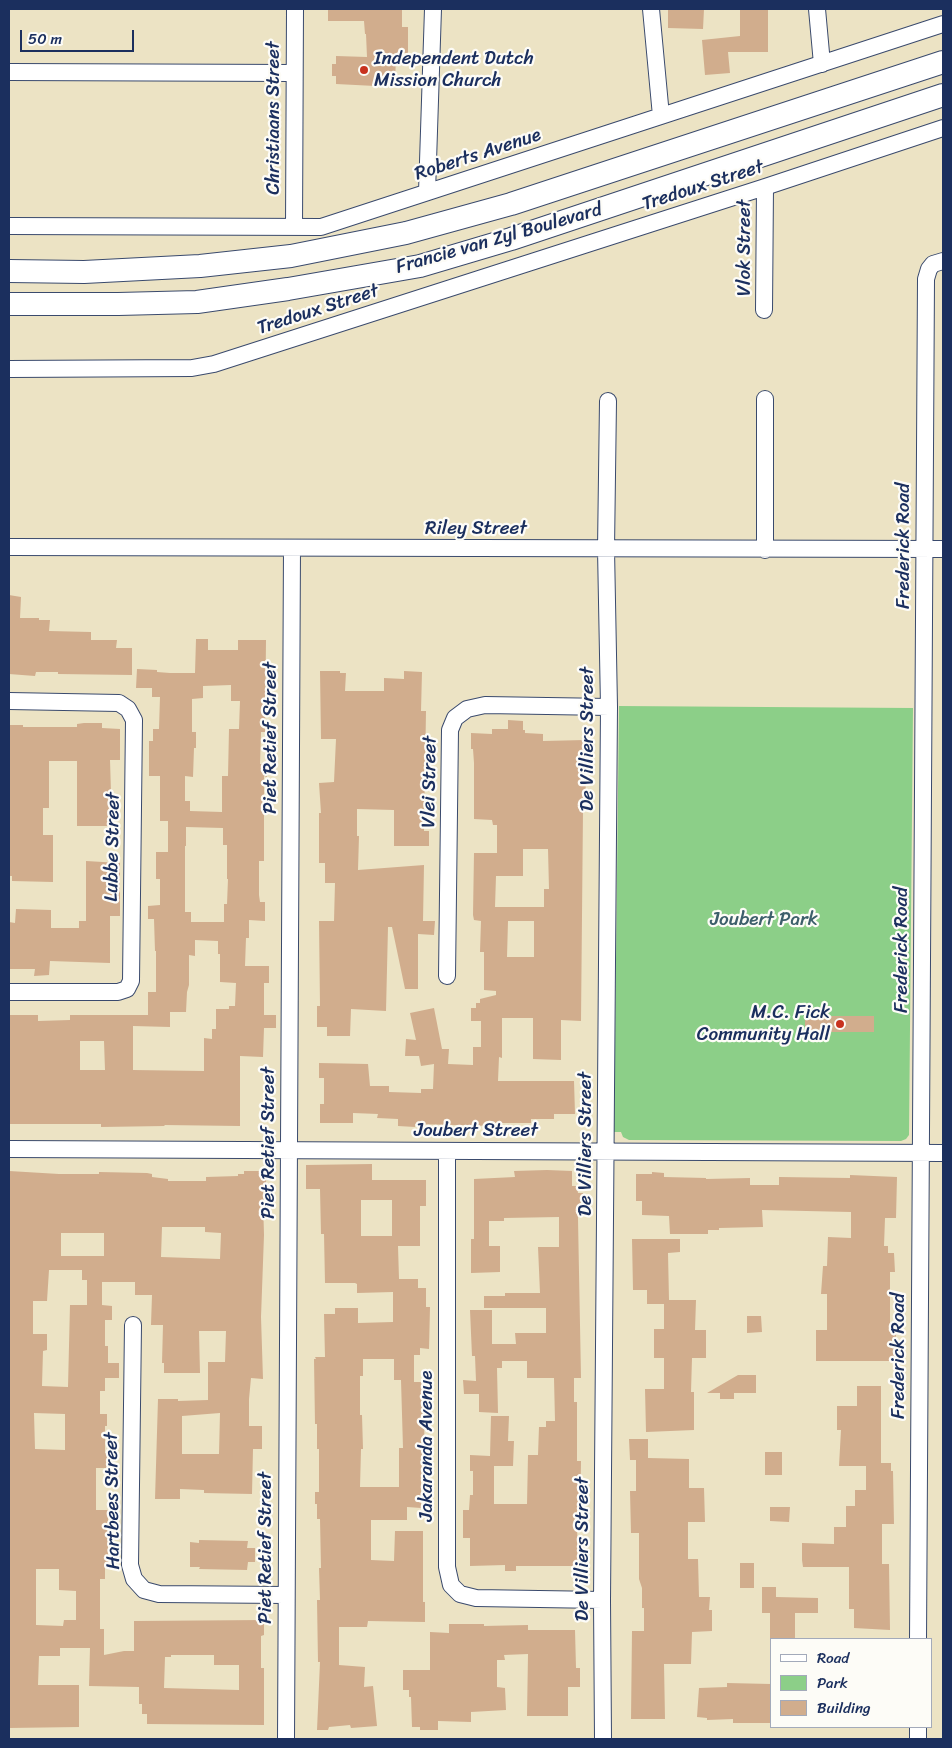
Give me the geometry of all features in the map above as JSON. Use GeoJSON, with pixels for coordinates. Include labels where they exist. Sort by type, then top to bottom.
{"type":"FeatureCollection","features":[{"type":"Feature","properties":{"kind":"main road","name":"Francie van Zyl Boulevard"},"geometry":{"type":"LineString","coordinates":[[9,271],[84,272],[200,266],[291,256],[406,233],[511,204],[943,62]]}},
{"type":"Feature","properties":{"kind":"main road","name":"Francie van Zyl Boulevard"},"geometry":{"type":"LineString","coordinates":[[9,304],[197,302],[288,290],[420,266],[511,239],[943,95]]}},
{"type":"Feature","properties":{"kind":"street","name":"Christiaans Street"},"geometry":{"type":"LineString","coordinates":[[294,227],[295,9]]}},
{"type":"Feature","properties":{"kind":"street"},"geometry":{"type":"LineString","coordinates":[[427,192],[433,9]]}},
{"type":"Feature","properties":{"kind":"street"},"geometry":{"type":"LineString","coordinates":[[652,9],[661,116]]}},
{"type":"Feature","properties":{"kind":"street"},"geometry":{"type":"LineString","coordinates":[[817,9],[822,64]]}},
{"type":"Feature","properties":{"kind":"street","name":"Roberts Avenue"},"geometry":{"type":"LineString","coordinates":[[9,226],[321,227],[943,24]]}},
{"type":"Feature","properties":{"kind":"street"},"geometry":{"type":"LineString","coordinates":[[9,72],[294,74]]}},
{"type":"Feature","properties":{"kind":"street","name":"Tredoux Street"},"geometry":{"type":"LineString","coordinates":[[9,369],[192,368],[214,364],[943,128]]}},
{"type":"Feature","properties":{"kind":"street","name":"Vlok Street"},"geometry":{"type":"LineString","coordinates":[[764,310],[765,187]]}},
{"type":"Feature","properties":{"kind":"street","name":"Frederick Road"},"geometry":{"type":"LineString","coordinates":[[918,1638],[926,279],[929,269],[938,263]]}},
{"type":"Feature","properties":{"kind":"street"},"geometry":{"type":"LineString","coordinates":[[765,399],[765,550]]}},
{"type":"Feature","properties":{"kind":"street","name":"De Villiers Street"},"geometry":{"type":"LineString","coordinates":[[603,1739],[602,1600],[609,707],[606,549],[608,401]]}},
{"type":"Feature","properties":{"kind":"street","name":"Riley Street"},"geometry":{"type":"LineString","coordinates":[[9,547],[943,549]]}},
{"type":"Feature","properties":{"kind":"street","name":"Piet Retief Street"},"geometry":{"type":"LineString","coordinates":[[286,1739],[292,548]]}},
{"type":"Feature","properties":{"kind":"street","name":"Lubbe Street"},"geometry":{"type":"LineString","coordinates":[[9,701],[119,703],[128,709],[134,720],[131,981],[127,989],[118,992],[9,992]]}},
{"type":"Feature","properties":{"kind":"street","name":"Vlei Street"},"geometry":{"type":"LineString","coordinates":[[447,976],[450,730],[455,718],[467,709],[485,705],[609,707]]}},
{"type":"Feature","properties":{"kind":"street","name":"Joubert Street"},"geometry":{"type":"LineString","coordinates":[[9,1150],[943,1153]]}},
{"type":"Feature","properties":{"kind":"street","name":"Jakaranda Avenue"},"geometry":{"type":"LineString","coordinates":[[447,1152],[447,1567],[451,1585],[460,1594],[476,1598],[602,1600]]}},
{"type":"Feature","properties":{"kind":"street","name":"Hartbees Street"},"geometry":{"type":"LineString","coordinates":[[132,1325],[130,1565],[134,1579],[144,1590],[159,1594],[286,1596]]}},
{"type":"Feature","properties":{"kind":"green space","name":"Joubert Park"},"geometry":{"type":"Polygon","coordinates":[[[619,706],[913,708],[909,1135],[906,1139],[901,1141],[629,1140],[623,1137],[621,1132],[614,1132],[619,706]]]}},
{"type":"Feature","properties":{"kind":"building"},"geometry":{"type":"Polygon","coordinates":[[[328,9],[402,9],[402,27],[408,27],[408,53],[396,53],[395,87],[336,84],[336,76],[332,76],[332,64],[336,64],[336,56],[367,57],[366,34],[364,21],[328,21],[328,9]]]}},
{"type":"Feature","properties":{"kind":"building"},"geometry":{"type":"Polygon","coordinates":[[[668,9],[704,9],[703,29],[668,28],[668,9]]]}},
{"type":"Feature","properties":{"kind":"building"},"geometry":{"type":"Polygon","coordinates":[[[740,9],[768,9],[768,52],[728,52],[730,73],[705,75],[702,40],[740,36],[740,9]]]}},
{"type":"Feature","properties":{"kind":"building"},"geometry":{"type":"Polygon","coordinates":[[[9,595],[21,597],[20,618],[50,620],[49,631],[91,632],[91,640],[117,640],[116,648],[132,648],[132,675],[58,674],[58,672],[36,672],[35,676],[9,674],[9,595]]]}},
{"type":"Feature","properties":{"kind":"building"},"geometry":{"type":"Polygon","coordinates":[[[196,639],[208,639],[208,650],[238,650],[238,640],[266,640],[265,732],[261,732],[260,764],[267,764],[267,777],[264,776],[264,861],[259,861],[259,895],[260,902],[265,902],[265,921],[249,920],[249,938],[246,938],[245,966],[269,966],[269,983],[264,983],[264,1015],[276,1015],[276,1028],[264,1028],[263,1057],[240,1056],[240,1126],[164,1125],[101,1127],[101,1124],[9,1124],[9,1015],[38,1015],[38,1021],[70,1020],[70,1015],[148,1015],[148,992],[156,992],[156,951],[154,919],[148,919],[148,906],[160,905],[160,879],[156,879],[156,852],[168,852],[168,821],[160,821],[160,776],[149,776],[149,741],[153,741],[153,729],[159,729],[160,697],[152,697],[152,688],[136,688],[137,669],[170,673],[195,673],[196,639]],[[231,685],[203,686],[203,698],[192,699],[192,732],[196,732],[196,748],[194,748],[193,777],[185,776],[185,801],[190,801],[190,811],[222,812],[222,776],[228,776],[229,729],[239,729],[240,701],[231,701],[231,685]],[[186,827],[185,912],[191,912],[191,922],[224,922],[224,904],[227,904],[228,879],[227,845],[223,845],[223,828],[186,827]],[[195,940],[195,956],[189,955],[189,985],[186,1012],[170,1012],[170,1027],[133,1026],[133,1070],[204,1071],[204,1038],[212,1039],[212,1029],[216,1029],[216,1009],[229,1009],[229,1006],[235,1006],[236,983],[220,982],[218,941],[195,940]],[[80,1041],[80,1070],[105,1070],[104,1041],[80,1041]]]}},
{"type":"Feature","properties":{"kind":"building"},"geometry":{"type":"Polygon","coordinates":[[[320,671],[340,671],[340,673],[346,673],[345,691],[384,691],[384,678],[404,679],[404,671],[422,672],[421,711],[426,711],[424,831],[429,831],[429,846],[394,846],[394,810],[357,809],[357,836],[359,836],[358,870],[424,865],[423,921],[435,921],[434,935],[418,934],[418,989],[405,989],[392,927],[388,927],[386,1011],[351,1009],[350,1036],[327,1036],[327,1027],[317,1027],[317,1006],[320,1006],[319,921],[334,921],[335,883],[325,883],[325,863],[319,863],[319,813],[321,813],[319,783],[334,782],[336,739],[321,739],[320,671]]]}},
{"type":"Feature","properties":{"kind":"building"},"geometry":{"type":"Polygon","coordinates":[[[508,720],[523,721],[525,733],[543,734],[543,741],[585,740],[586,810],[583,810],[581,1021],[561,1020],[561,1060],[533,1059],[533,1018],[502,1018],[502,1058],[499,1057],[498,1081],[574,1081],[575,1114],[554,1114],[554,1119],[531,1119],[531,1123],[495,1123],[495,1126],[415,1124],[415,1127],[398,1126],[398,1119],[377,1118],[378,1114],[353,1113],[353,1123],[320,1123],[320,1104],[324,1104],[324,1078],[319,1078],[319,1063],[368,1064],[370,1086],[389,1086],[389,1092],[421,1093],[421,1089],[433,1089],[434,1064],[421,1066],[419,1056],[405,1056],[406,1039],[416,1040],[410,1013],[434,1008],[442,1049],[449,1049],[448,1064],[473,1065],[473,1047],[481,1047],[481,1021],[471,1021],[471,1008],[476,1008],[476,1003],[480,1003],[480,999],[496,995],[496,991],[484,990],[484,952],[480,952],[481,921],[474,920],[473,915],[474,853],[497,853],[497,825],[493,825],[492,820],[474,819],[474,763],[473,749],[471,749],[471,733],[492,734],[492,729],[508,729],[508,720]],[[523,849],[523,876],[496,876],[495,907],[544,907],[544,889],[549,889],[548,849],[523,849]],[[508,921],[507,957],[534,957],[534,921],[508,921]]]}},
{"type":"Feature","properties":{"kind":"building"},"geometry":{"type":"Polygon","coordinates":[[[102,723],[102,728],[120,729],[120,760],[110,760],[112,826],[77,826],[77,761],[49,761],[49,808],[43,808],[43,835],[53,835],[53,882],[12,881],[9,858],[9,725],[23,725],[23,727],[77,727],[77,724],[102,723]]]}},
{"type":"Feature","properties":{"kind":"building"},"geometry":{"type":"Polygon","coordinates":[[[86,861],[120,863],[120,916],[110,916],[110,963],[50,961],[49,975],[34,976],[35,969],[9,969],[9,922],[15,923],[16,909],[51,910],[51,928],[79,928],[79,921],[86,921],[86,861]]]}},
{"type":"Feature","properties":{"kind":"building","name":"M.C. Fick Community Hall"},"geometry":{"type":"Polygon","coordinates":[[[805,1016],[874,1016],[874,1032],[805,1032],[805,1016]]]}},
{"type":"Feature","properties":{"kind":"building"},"geometry":{"type":"Polygon","coordinates":[[[372,1164],[372,1180],[426,1180],[426,1206],[420,1206],[420,1246],[398,1246],[399,1279],[418,1279],[418,1288],[426,1288],[426,1307],[430,1307],[429,1349],[420,1348],[420,1355],[414,1355],[414,1382],[423,1382],[425,1459],[424,1478],[421,1478],[421,1508],[407,1507],[407,1520],[371,1520],[371,1560],[394,1561],[395,1531],[423,1531],[423,1602],[425,1602],[425,1622],[368,1621],[367,1627],[339,1627],[339,1665],[365,1667],[364,1687],[373,1686],[377,1726],[351,1728],[350,1725],[329,1727],[328,1730],[317,1730],[320,1662],[318,1662],[317,1600],[320,1600],[319,1568],[321,1568],[320,1519],[317,1519],[317,1504],[315,1504],[315,1492],[319,1492],[319,1449],[317,1449],[317,1424],[315,1424],[314,1359],[316,1359],[315,1357],[325,1357],[324,1314],[335,1314],[335,1308],[358,1308],[358,1323],[393,1322],[393,1292],[357,1293],[357,1284],[355,1283],[325,1283],[324,1234],[321,1234],[320,1189],[306,1189],[306,1165],[372,1164]],[[361,1200],[361,1236],[392,1236],[392,1200],[361,1200]],[[363,1359],[363,1376],[360,1376],[360,1415],[362,1415],[363,1449],[361,1449],[360,1487],[399,1487],[399,1448],[403,1448],[401,1380],[394,1380],[394,1359],[363,1359]]]}},
{"type":"Feature","properties":{"kind":"building"},"geometry":{"type":"Polygon","coordinates":[[[9,1171],[59,1174],[99,1174],[99,1172],[147,1173],[152,1174],[152,1177],[168,1179],[168,1181],[206,1181],[206,1177],[238,1176],[238,1174],[244,1174],[244,1171],[265,1171],[268,1200],[263,1200],[264,1235],[261,1317],[263,1379],[251,1378],[249,1399],[249,1426],[262,1426],[262,1449],[253,1449],[252,1494],[204,1493],[204,1490],[180,1489],[180,1499],[155,1499],[158,1399],[178,1399],[178,1401],[208,1400],[208,1362],[225,1362],[226,1331],[199,1331],[200,1373],[164,1373],[164,1363],[162,1363],[163,1325],[151,1325],[152,1295],[135,1295],[135,1282],[102,1282],[102,1305],[112,1306],[112,1320],[105,1320],[105,1346],[108,1346],[108,1363],[119,1363],[119,1378],[105,1378],[105,1391],[100,1391],[100,1414],[107,1414],[105,1453],[107,1453],[107,1468],[96,1468],[96,1510],[108,1510],[108,1567],[105,1567],[105,1579],[100,1579],[100,1629],[104,1629],[104,1655],[134,1651],[134,1621],[264,1620],[264,1635],[261,1636],[261,1668],[264,1668],[264,1725],[147,1724],[147,1714],[142,1714],[142,1704],[139,1704],[139,1687],[89,1686],[90,1648],[60,1648],[60,1656],[39,1656],[38,1685],[79,1685],[79,1727],[9,1728],[9,1171]],[[162,1227],[161,1257],[220,1259],[221,1233],[205,1232],[205,1227],[162,1227]],[[61,1233],[61,1256],[104,1256],[104,1233],[61,1233]],[[49,1270],[47,1301],[33,1301],[33,1334],[47,1334],[47,1350],[43,1351],[42,1386],[68,1387],[70,1305],[87,1305],[87,1280],[82,1280],[82,1270],[49,1270]],[[34,1413],[35,1449],[65,1450],[65,1414],[34,1413]],[[220,1413],[182,1416],[182,1454],[219,1454],[220,1413]],[[36,1569],[36,1625],[63,1626],[64,1620],[76,1620],[76,1591],[59,1590],[59,1569],[36,1569]],[[171,1655],[171,1657],[165,1657],[164,1688],[239,1690],[239,1665],[214,1665],[214,1655],[171,1655]]]}},
{"type":"Feature","properties":{"kind":"building"},"geometry":{"type":"Polygon","coordinates":[[[514,1171],[572,1171],[572,1186],[577,1186],[578,1193],[583,1193],[583,1213],[578,1213],[581,1378],[574,1378],[574,1402],[577,1402],[577,1461],[581,1461],[580,1524],[577,1524],[578,1566],[516,1566],[516,1571],[505,1571],[505,1565],[470,1566],[470,1538],[463,1538],[463,1510],[469,1510],[470,1495],[473,1495],[473,1471],[470,1471],[470,1455],[490,1456],[491,1416],[509,1416],[508,1441],[514,1441],[513,1466],[494,1466],[494,1504],[527,1504],[528,1455],[538,1455],[539,1427],[546,1427],[546,1421],[555,1421],[554,1378],[527,1378],[527,1361],[502,1361],[502,1368],[497,1368],[498,1413],[479,1412],[479,1394],[464,1394],[463,1380],[476,1381],[475,1356],[472,1356],[470,1310],[492,1310],[492,1344],[516,1344],[515,1333],[546,1333],[546,1308],[484,1308],[484,1296],[505,1296],[505,1293],[540,1293],[538,1247],[559,1247],[559,1217],[504,1218],[504,1221],[489,1221],[489,1246],[500,1246],[500,1272],[471,1273],[471,1239],[474,1239],[474,1179],[515,1177],[514,1171]]]}},
{"type":"Feature","properties":{"kind":"building"},"geometry":{"type":"Polygon","coordinates":[[[652,1172],[664,1173],[664,1177],[706,1179],[750,1178],[750,1185],[779,1185],[779,1177],[850,1178],[850,1175],[897,1177],[896,1218],[885,1218],[884,1246],[888,1246],[888,1253],[894,1253],[895,1272],[890,1272],[890,1330],[896,1330],[896,1361],[816,1361],[816,1330],[827,1330],[827,1294],[821,1294],[823,1266],[827,1266],[828,1237],[851,1238],[851,1212],[762,1210],[763,1227],[719,1228],[719,1230],[708,1230],[708,1234],[670,1234],[669,1216],[642,1215],[642,1201],[636,1201],[636,1174],[652,1174],[652,1172]]]}},
{"type":"Feature","properties":{"kind":"building"},"geometry":{"type":"Polygon","coordinates":[[[632,1239],[680,1239],[680,1252],[668,1253],[669,1300],[696,1300],[695,1330],[706,1330],[706,1358],[692,1358],[691,1392],[694,1392],[694,1430],[646,1432],[645,1389],[664,1389],[664,1358],[654,1358],[654,1329],[664,1329],[664,1304],[647,1304],[647,1290],[633,1290],[632,1239]]]}},
{"type":"Feature","properties":{"kind":"building"},"geometry":{"type":"Polygon","coordinates":[[[747,1316],[761,1316],[762,1332],[747,1333],[747,1316]]]}},
{"type":"Feature","properties":{"kind":"building"},"geometry":{"type":"Polygon","coordinates":[[[738,1375],[756,1375],[756,1393],[734,1393],[734,1399],[720,1399],[720,1393],[707,1393],[738,1375]]]}},
{"type":"Feature","properties":{"kind":"building"},"geometry":{"type":"Polygon","coordinates":[[[857,1386],[881,1386],[881,1463],[891,1463],[891,1471],[893,1471],[894,1524],[882,1524],[882,1564],[889,1564],[890,1630],[854,1628],[854,1609],[849,1609],[849,1567],[803,1567],[802,1560],[802,1543],[834,1544],[834,1527],[846,1527],[846,1506],[855,1506],[855,1490],[866,1490],[866,1466],[839,1466],[841,1430],[837,1430],[837,1406],[857,1406],[857,1386]]]}},
{"type":"Feature","properties":{"kind":"building"},"geometry":{"type":"Polygon","coordinates":[[[629,1439],[648,1439],[648,1458],[689,1459],[689,1488],[704,1488],[705,1522],[688,1522],[688,1559],[698,1559],[699,1597],[710,1597],[709,1610],[712,1610],[712,1631],[692,1632],[691,1664],[664,1664],[665,1719],[631,1719],[632,1631],[644,1631],[644,1608],[642,1608],[642,1588],[639,1579],[639,1533],[631,1533],[630,1491],[636,1491],[636,1460],[630,1460],[629,1439]]]}},
{"type":"Feature","properties":{"kind":"building"},"geometry":{"type":"Polygon","coordinates":[[[765,1452],[782,1452],[782,1475],[765,1475],[765,1452]]]}},
{"type":"Feature","properties":{"kind":"building"},"geometry":{"type":"Polygon","coordinates":[[[770,1507],[790,1507],[789,1522],[770,1521],[770,1507]]]}},
{"type":"Feature","properties":{"kind":"building"},"geometry":{"type":"Polygon","coordinates":[[[199,1540],[248,1541],[247,1548],[255,1548],[255,1562],[248,1562],[247,1570],[199,1569],[200,1567],[190,1567],[190,1542],[199,1543],[199,1540]]]}},
{"type":"Feature","properties":{"kind":"building"},"geometry":{"type":"Polygon","coordinates":[[[740,1563],[754,1563],[754,1588],[740,1588],[740,1563]]]}},
{"type":"Feature","properties":{"kind":"building"},"geometry":{"type":"Polygon","coordinates":[[[762,1587],[776,1587],[776,1597],[818,1598],[818,1613],[795,1613],[795,1638],[770,1638],[770,1613],[762,1613],[762,1587]]]}},
{"type":"Feature","properties":{"kind":"building"},"geometry":{"type":"Polygon","coordinates":[[[449,1624],[484,1624],[484,1626],[528,1625],[528,1630],[575,1630],[576,1668],[580,1668],[580,1687],[568,1687],[568,1716],[527,1716],[528,1654],[504,1655],[505,1660],[497,1660],[497,1687],[505,1688],[506,1710],[471,1712],[471,1722],[438,1721],[438,1730],[420,1730],[420,1727],[412,1727],[411,1697],[409,1697],[409,1690],[403,1690],[403,1670],[430,1670],[430,1632],[449,1633],[449,1624]]]}},
{"type":"Feature","properties":{"kind":"building"},"geometry":{"type":"Polygon","coordinates":[[[727,1683],[770,1684],[770,1723],[733,1723],[733,1719],[707,1720],[707,1718],[697,1717],[699,1688],[727,1687],[727,1683]]]}},
{"type":"Feature","properties":{"kind":"place","name":"Independent Dutch Mission Church"},"geometry":{"type":"Point","coordinates":[364,70]}},
{"type":"Feature","properties":{"kind":"place","name":"M.C. Fick Community Hall"},"geometry":{"type":"Point","coordinates":[840,1024]}}]}
